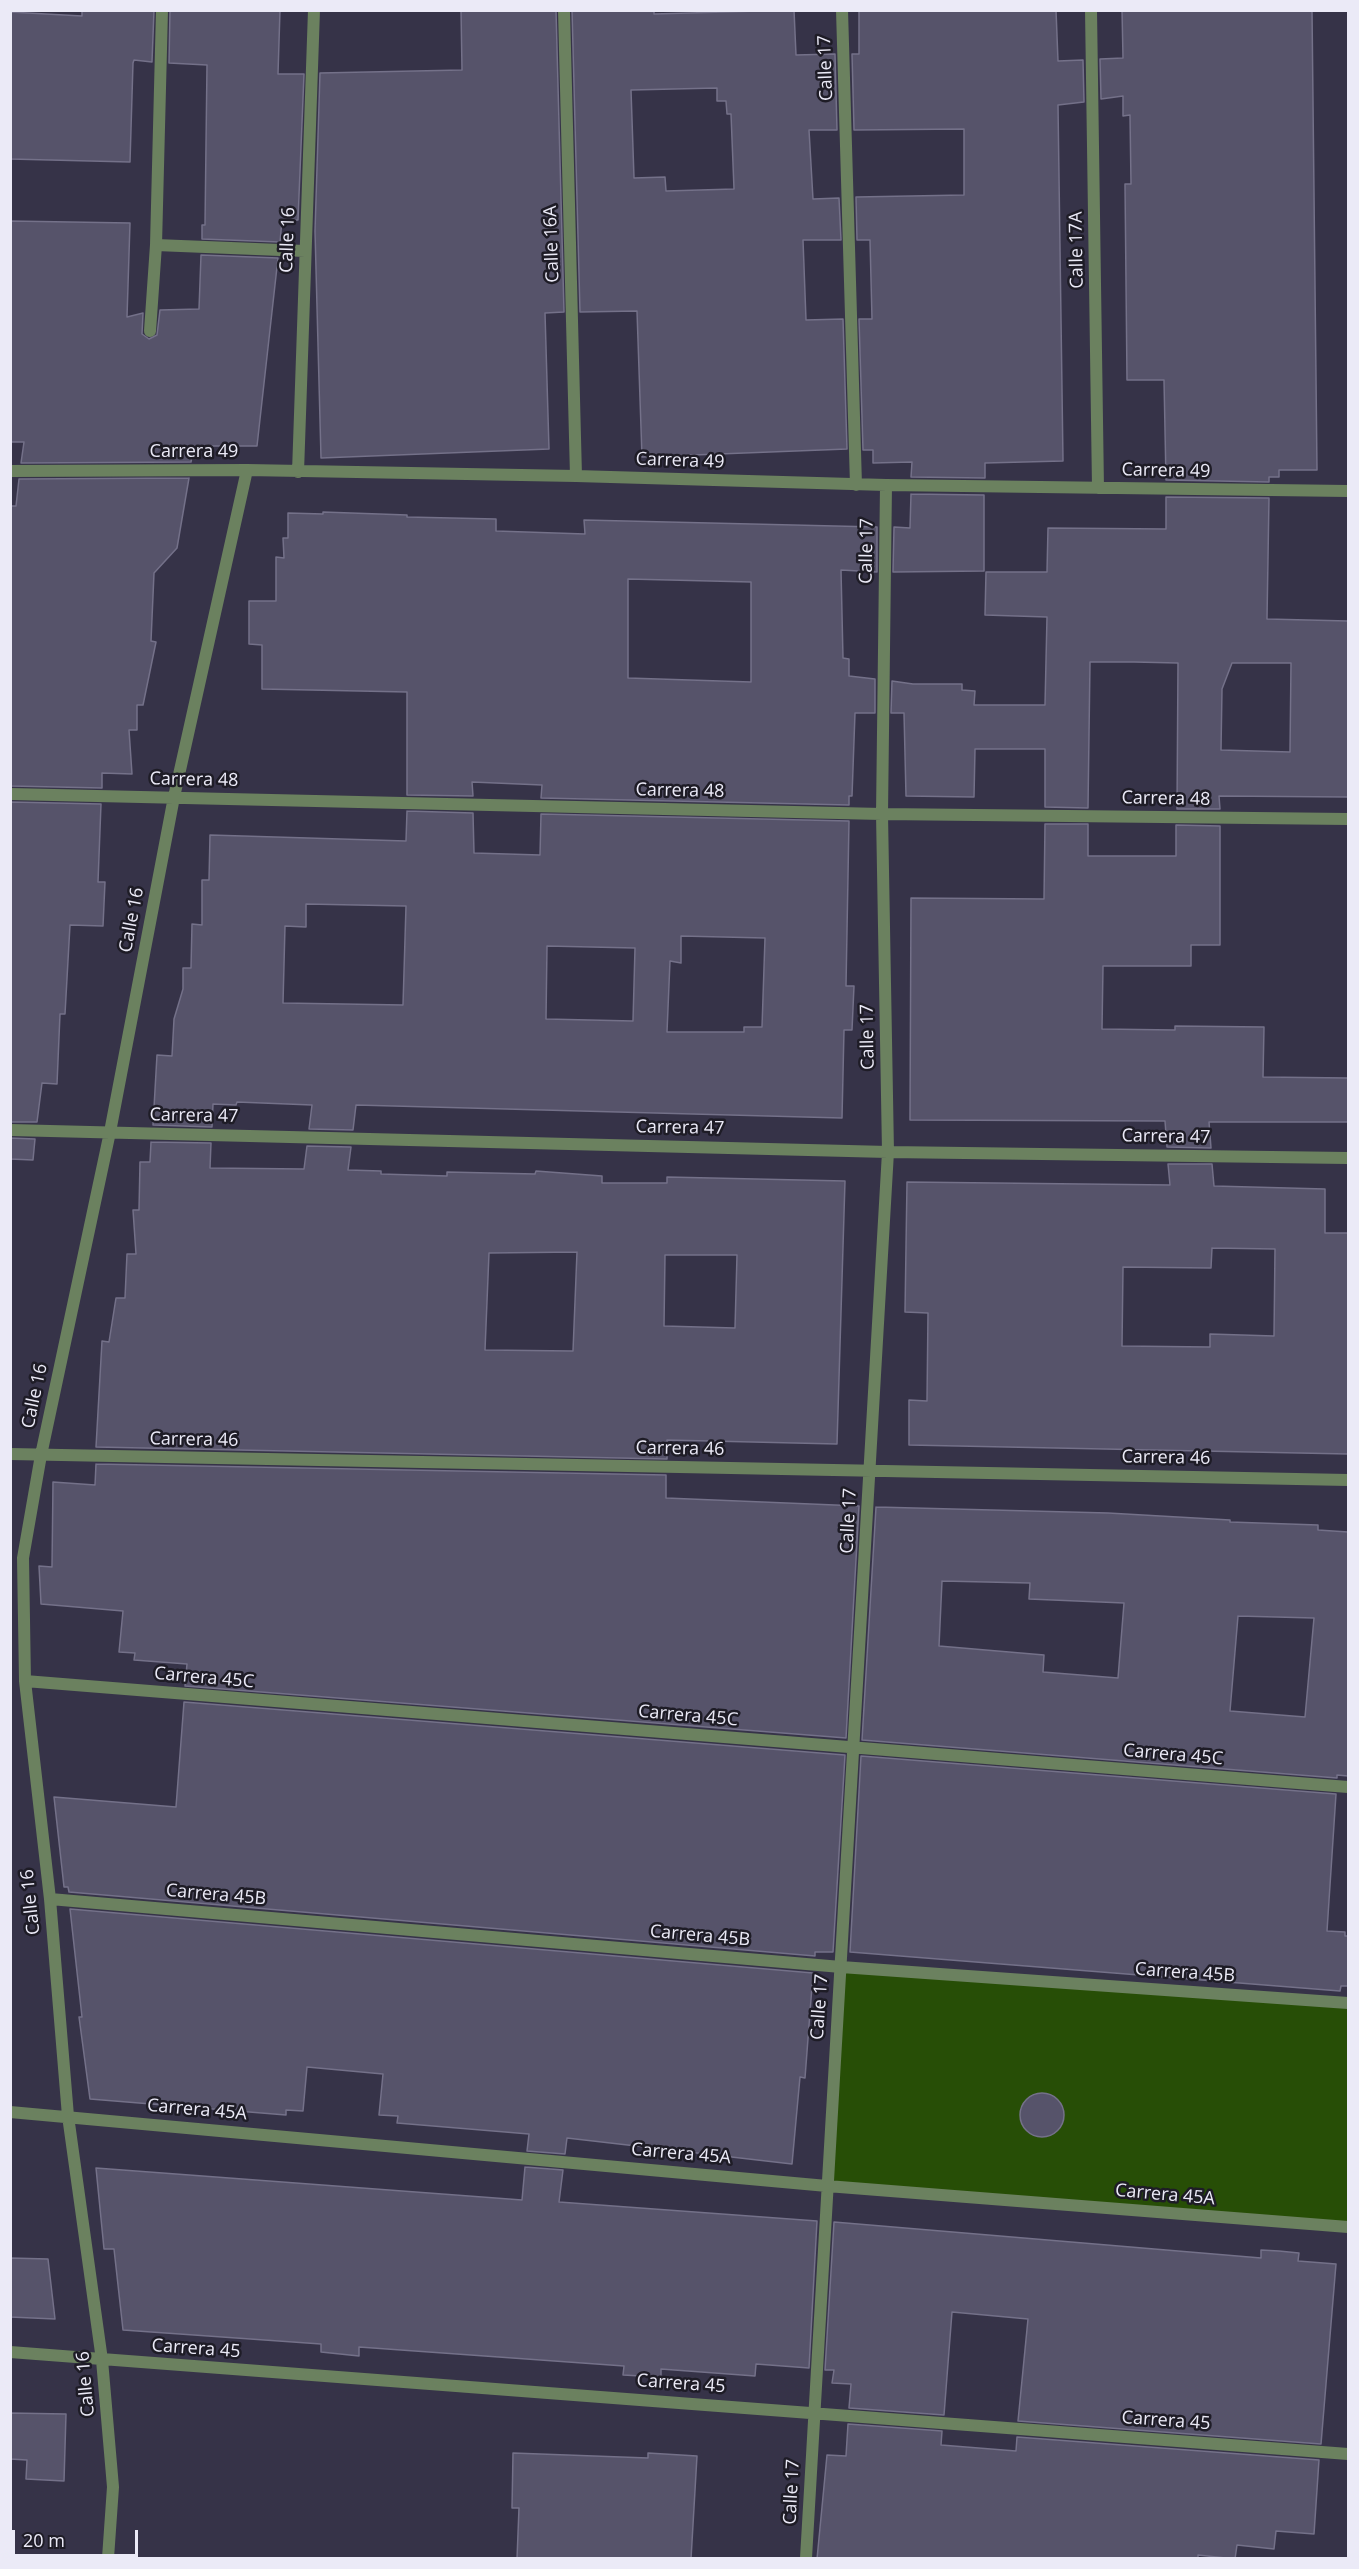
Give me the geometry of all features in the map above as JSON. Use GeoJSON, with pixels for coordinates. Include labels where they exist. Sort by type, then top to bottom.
{"type":"FeatureCollection","features":[{"type":"Feature","properties":{"kind":"street"},"geometry":{"type":"LineString","coordinates":[[150,331],[156,245],[162,10]]}},
{"type":"Feature","properties":{"kind":"street","name":"Calle 16"},"geometry":{"type":"LineString","coordinates":[[298,472],[314,10]]}},
{"type":"Feature","properties":{"kind":"street","name":"Calle 16A"},"geometry":{"type":"LineString","coordinates":[[564,10],[576,476]]}},
{"type":"Feature","properties":{"kind":"street","name":"Calle 17"},"geometry":{"type":"LineString","coordinates":[[842,10],[856,485]]}},
{"type":"Feature","properties":{"kind":"street","name":"Calle 17A"},"geometry":{"type":"LineString","coordinates":[[1091,10],[1098,488]]}},
{"type":"Feature","properties":{"kind":"street"},"geometry":{"type":"LineString","coordinates":[[156,245],[306,251]]}},
{"type":"Feature","properties":{"kind":"street","name":"Calle 16"},"geometry":{"type":"LineString","coordinates":[[108,2559],[112,2487],[102,2360],[68,2116],[50,1899],[25,1681],[23,1558],[41,1455],[110,1132],[174,797],[247,470]]}},
{"type":"Feature","properties":{"kind":"street","name":"Carrera 49"},"geometry":{"type":"LineString","coordinates":[[10,471],[247,470],[576,476],[856,485],[1348,491]]}},
{"type":"Feature","properties":{"kind":"street","name":"Calle 17"},"geometry":{"type":"LineString","coordinates":[[806,2559],[888,1152],[882,814],[886,485]]}},
{"type":"Feature","properties":{"kind":"street","name":"Carrera 48"},"geometry":{"type":"LineString","coordinates":[[10,794],[882,814],[1348,819]]}},
{"type":"Feature","properties":{"kind":"street","name":"Carrera 47"},"geometry":{"type":"LineString","coordinates":[[10,1130],[888,1152],[1348,1158]]}},
{"type":"Feature","properties":{"kind":"street","name":"Carrera 46"},"geometry":{"type":"LineString","coordinates":[[10,1454],[1348,1480]]}},
{"type":"Feature","properties":{"kind":"street","name":"Carrera 45C"},"geometry":{"type":"LineString","coordinates":[[25,1681],[1348,1787]]}},
{"type":"Feature","properties":{"kind":"street","name":"Carrera 45B"},"geometry":{"type":"LineString","coordinates":[[50,1899],[841,1966],[1348,2003]]}},
{"type":"Feature","properties":{"kind":"street","name":"Carrera 45A"},"geometry":{"type":"LineString","coordinates":[[10,2112],[827,2186],[1348,2228]]}},
{"type":"Feature","properties":{"kind":"street","name":"Carrera 45"},"geometry":{"type":"LineString","coordinates":[[10,2352],[1348,2454]]}},
{"type":"Feature","properties":{"kind":"green space"},"geometry":{"type":"Polygon","coordinates":[[[841,1967],[1348,2003],[1348,2227],[827,2186],[841,1967]]]}},
{"type":"Feature","properties":{"kind":"building"},"geometry":{"type":"Polygon","coordinates":[[[82,10],[154,10],[152,62],[134,60],[133,63],[130,162],[10,159],[10,12],[82,16],[82,10]]]}},
{"type":"Feature","properties":{"kind":"building"},"geometry":{"type":"Polygon","coordinates":[[[170,10],[280,10],[278,74],[304,74],[298,220],[282,220],[280,242],[202,239],[202,225],[205,225],[207,65],[169,63],[170,10]]]}},
{"type":"Feature","properties":{"kind":"building"},"geometry":{"type":"Polygon","coordinates":[[[461,10],[556,10],[564,312],[545,313],[549,449],[321,458],[315,231],[320,73],[462,70],[461,10]]]}},
{"type":"Feature","properties":{"kind":"building"},"geometry":{"type":"Polygon","coordinates":[[[572,10],[654,10],[654,14],[794,10],[796,55],[835,54],[837,130],[809,130],[813,199],[839,198],[841,240],[803,240],[806,320],[843,319],[847,449],[642,457],[637,311],[580,312],[572,10]],[[717,88],[631,90],[634,178],[665,177],[666,191],[734,189],[731,114],[727,114],[726,101],[717,101],[717,88]]]}},
{"type":"Feature","properties":{"kind":"building"},"geometry":{"type":"Polygon","coordinates":[[[859,10],[1056,10],[1058,61],[1083,60],[1084,102],[1058,105],[1063,461],[985,463],[985,478],[911,477],[912,462],[873,463],[873,450],[863,450],[859,319],[872,319],[870,240],[857,240],[856,197],[964,195],[964,129],[854,130],[852,54],[859,54],[859,10]]]}},
{"type":"Feature","properties":{"kind":"building"},"geometry":{"type":"Polygon","coordinates":[[[1122,10],[1312,10],[1317,470],[1279,470],[1279,477],[1269,477],[1269,482],[1166,480],[1164,380],[1127,380],[1125,184],[1131,184],[1130,115],[1123,116],[1123,96],[1101,99],[1100,59],[1123,58],[1122,10]]]}},
{"type":"Feature","properties":{"kind":"building"},"geometry":{"type":"Polygon","coordinates":[[[10,221],[130,223],[127,317],[143,313],[142,334],[149,339],[157,335],[160,310],[199,309],[201,255],[278,258],[257,446],[194,446],[191,462],[21,463],[24,442],[10,442],[10,221]]]}},
{"type":"Feature","properties":{"kind":"building"},"geometry":{"type":"Polygon","coordinates":[[[189,478],[177,548],[154,573],[151,641],[156,642],[143,705],[137,705],[137,730],[129,730],[132,774],[102,773],[102,788],[11,786],[10,506],[16,506],[19,479],[189,478]]]}},
{"type":"Feature","properties":{"kind":"building"},"geometry":{"type":"Polygon","coordinates":[[[911,494],[984,495],[984,571],[893,572],[894,527],[910,528],[911,494]]]}},
{"type":"Feature","properties":{"kind":"building"},"geometry":{"type":"Polygon","coordinates":[[[1166,497],[1269,498],[1267,619],[1348,621],[1348,797],[1219,796],[1220,809],[1177,809],[1178,663],[1134,662],[1090,662],[1088,808],[1045,807],[1045,749],[975,749],[974,797],[906,796],[904,713],[891,713],[892,681],[913,684],[962,684],[962,690],[975,691],[974,705],[1045,705],[1047,617],[985,615],[986,572],[1047,572],[1048,528],[1166,529],[1166,497]],[[1232,663],[1222,689],[1221,750],[1290,752],[1291,663],[1232,663]]]}},
{"type":"Feature","properties":{"kind":"building"},"geometry":{"type":"Polygon","coordinates":[[[323,512],[496,519],[496,531],[585,534],[584,520],[877,527],[877,572],[841,570],[843,658],[849,659],[849,676],[875,679],[875,713],[855,713],[852,796],[849,796],[849,805],[541,798],[542,785],[472,782],[473,796],[407,795],[407,692],[262,689],[262,645],[249,644],[249,601],[276,601],[276,557],[284,558],[283,538],[288,538],[288,513],[323,514],[323,512]],[[628,579],[628,678],[751,682],[751,582],[628,579]]]}},
{"type":"Feature","properties":{"kind":"building"},"geometry":{"type":"Polygon","coordinates":[[[11,802],[101,804],[98,882],[105,882],[103,926],[70,925],[65,1014],[60,1014],[57,1084],[42,1083],[37,1122],[10,1122],[11,802]]]}},
{"type":"Feature","properties":{"kind":"building"},"geometry":{"type":"Polygon","coordinates":[[[407,811],[473,813],[474,853],[540,855],[541,814],[849,821],[846,986],[854,986],[852,1030],[844,1030],[842,1118],[356,1105],[353,1130],[309,1129],[312,1105],[237,1102],[236,1105],[213,1104],[212,1127],[153,1125],[157,1055],[172,1056],[174,1019],[183,989],[183,968],[191,968],[192,924],[202,925],[202,880],[209,880],[210,835],[406,841],[407,811]],[[306,904],[306,927],[285,926],[283,1003],[403,1005],[406,906],[306,904]],[[681,936],[681,963],[670,961],[667,1032],[744,1032],[744,1027],[762,1027],[765,938],[681,936]],[[547,946],[546,1019],[633,1021],[635,948],[547,946]]]}},
{"type":"Feature","properties":{"kind":"building"},"geometry":{"type":"Polygon","coordinates":[[[1045,824],[1088,824],[1088,856],[1176,856],[1176,825],[1220,826],[1220,945],[1191,945],[1191,966],[1103,966],[1102,1029],[1175,1030],[1175,1026],[1264,1027],[1263,1077],[1348,1078],[1348,1122],[1209,1122],[1211,1148],[1167,1147],[1165,1121],[910,1120],[911,898],[1044,899],[1045,824]]]}},
{"type":"Feature","properties":{"kind":"building"},"geometry":{"type":"Polygon","coordinates":[[[10,1138],[35,1139],[33,1160],[10,1159],[10,1138]]]}},
{"type":"Feature","properties":{"kind":"building"},"geometry":{"type":"Polygon","coordinates":[[[151,1142],[211,1143],[210,1168],[304,1169],[307,1146],[351,1147],[348,1170],[381,1171],[381,1174],[447,1176],[447,1172],[535,1174],[536,1171],[602,1176],[602,1183],[667,1183],[667,1177],[845,1181],[837,1444],[667,1440],[667,1459],[96,1447],[102,1341],[109,1342],[116,1298],[125,1298],[127,1254],[136,1254],[133,1210],[139,1210],[140,1162],[150,1162],[151,1142]],[[577,1252],[489,1253],[485,1350],[573,1351],[577,1252]],[[665,1255],[664,1326],[735,1328],[737,1255],[665,1255]]]}},
{"type":"Feature","properties":{"kind":"building"},"geometry":{"type":"Polygon","coordinates":[[[1168,1164],[1212,1164],[1214,1186],[1325,1189],[1325,1233],[1348,1233],[1348,1454],[909,1445],[909,1400],[927,1401],[928,1313],[905,1312],[907,1182],[1170,1185],[1168,1164]],[[1212,1248],[1211,1268],[1123,1267],[1122,1346],[1210,1347],[1210,1334],[1274,1336],[1275,1249],[1212,1248]]]}},
{"type":"Feature","properties":{"kind":"building"},"geometry":{"type":"Polygon","coordinates":[[[96,1464],[666,1475],[666,1498],[859,1506],[846,1738],[185,1686],[187,1664],[134,1660],[135,1653],[119,1652],[123,1611],[41,1604],[39,1566],[52,1567],[53,1482],[95,1485],[96,1464]]]}},
{"type":"Feature","properties":{"kind":"building"},"geometry":{"type":"Polygon","coordinates":[[[876,1507],[1108,1513],[1230,1520],[1230,1522],[1318,1525],[1318,1530],[1348,1532],[1348,1776],[1337,1775],[1337,1778],[862,1740],[876,1507]],[[942,1581],[939,1646],[1044,1655],[1043,1672],[1118,1678],[1124,1603],[1029,1599],[1030,1583],[942,1581]],[[1238,1616],[1230,1711],[1305,1717],[1314,1618],[1238,1616]]]}},
{"type":"Feature","properties":{"kind":"building"},"geometry":{"type":"Polygon","coordinates":[[[184,1702],[845,1755],[833,1952],[815,1952],[815,1956],[69,1892],[68,1887],[64,1887],[54,1797],[176,1807],[184,1702]]]}},
{"type":"Feature","properties":{"kind":"building"},"geometry":{"type":"Polygon","coordinates":[[[861,1756],[1336,1794],[1327,1931],[1345,1932],[1345,1936],[1348,1936],[1348,1986],[1341,1986],[1340,1991],[850,1952],[861,1756]]]}},
{"type":"Feature","properties":{"kind":"building"},"geometry":{"type":"Polygon","coordinates":[[[70,1909],[813,1973],[805,2078],[800,2077],[792,2164],[567,2138],[565,2154],[527,2151],[529,2134],[397,2123],[398,2116],[379,2115],[383,2074],[307,2067],[303,2111],[286,2110],[286,2115],[90,2099],[79,2017],[82,2017],[70,1909]]]}},
{"type":"Feature","properties":{"kind":"building"},"geometry":{"type":"Polygon","coordinates":[[[1042,2093],[1058,2099],[1064,2115],[1058,2131],[1042,2137],[1026,2131],[1020,2115],[1026,2099],[1042,2093]]]}},
{"type":"Feature","properties":{"kind":"building"},"geometry":{"type":"Polygon","coordinates":[[[525,2167],[563,2170],[559,2202],[817,2221],[809,2368],[756,2364],[755,2376],[661,2369],[661,2377],[641,2376],[623,2375],[624,2366],[359,2347],[359,2356],[321,2352],[321,2344],[123,2330],[114,2249],[104,2249],[96,2168],[522,2200],[525,2167]]]}},
{"type":"Feature","properties":{"kind":"building"},"geometry":{"type":"Polygon","coordinates":[[[834,2222],[1261,2258],[1261,2250],[1279,2251],[1299,2253],[1298,2261],[1336,2264],[1321,2444],[1018,2421],[1028,2319],[952,2312],[944,2415],[849,2408],[851,2384],[832,2383],[834,2370],[825,2370],[834,2222]]]}},
{"type":"Feature","properties":{"kind":"building"},"geometry":{"type":"Polygon","coordinates":[[[10,2258],[48,2259],[55,2319],[10,2317],[10,2258]]]}},
{"type":"Feature","properties":{"kind":"building"},"geometry":{"type":"Polygon","coordinates":[[[10,2413],[66,2414],[64,2481],[26,2479],[27,2460],[10,2459],[10,2413]]]}},
{"type":"Feature","properties":{"kind":"building"},"geometry":{"type":"Polygon","coordinates":[[[848,2424],[942,2431],[941,2445],[1016,2451],[1017,2437],[1319,2460],[1314,2534],[1276,2531],[1274,2549],[1237,2545],[1235,2559],[1198,2555],[1198,2559],[817,2559],[827,2455],[846,2456],[848,2424]]]}},
{"type":"Feature","properties":{"kind":"building"},"geometry":{"type":"Polygon","coordinates":[[[513,2453],[648,2458],[648,2453],[697,2456],[691,2559],[517,2559],[519,2508],[512,2508],[513,2453]]]}}]}
